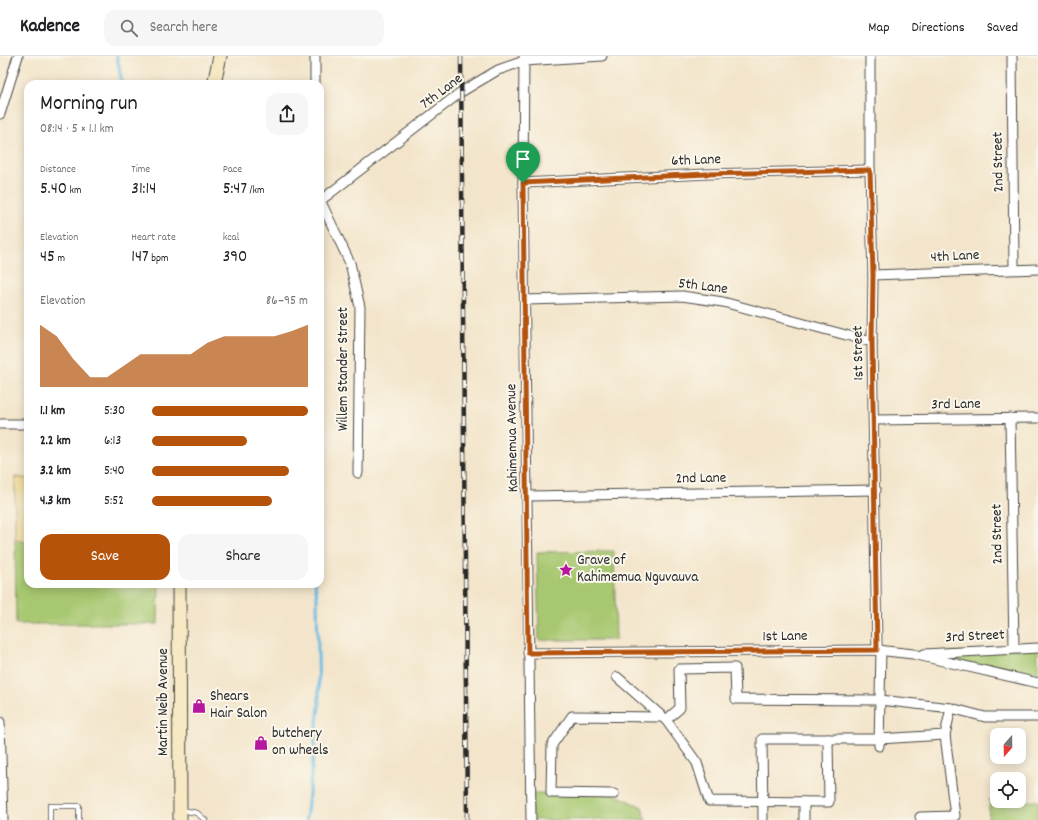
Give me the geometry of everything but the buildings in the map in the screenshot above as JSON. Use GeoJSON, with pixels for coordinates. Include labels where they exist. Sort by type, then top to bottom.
{"type":"FeatureCollection","features":[{"type":"Feature","properties":{"kind":"main road"},"geometry":{"type":"LineString","coordinates":[[215,80],[220,56]]}},
{"type":"Feature","properties":{"kind":"main road","name":"Martin Neib Avenue"},"geometry":{"type":"LineString","coordinates":[[179,588],[180,815]]}},
{"type":"Feature","properties":{"kind":"street"},"geometry":{"type":"LineString","coordinates":[[0,114],[18,56]]}},
{"type":"Feature","properties":{"kind":"street"},"geometry":{"type":"LineString","coordinates":[[315,56],[315,80]]}},
{"type":"Feature","properties":{"kind":"street","name":"7th Lane"},"geometry":{"type":"LineString","coordinates":[[324,198],[462,92],[498,70],[524,59],[602,56]]}},
{"type":"Feature","properties":{"kind":"street","name":"1st Street"},"geometry":{"type":"LineString","coordinates":[[870,56],[870,170],[873,275],[872,342],[875,420],[880,700],[879,743]]}},
{"type":"Feature","properties":{"kind":"street","name":"2nd Street"},"geometry":{"type":"LineString","coordinates":[[1012,56],[1014,268]]}},
{"type":"Feature","properties":{"kind":"street","name":"Kahimemua Avenue"},"geometry":{"type":"LineString","coordinates":[[524,59],[523,183],[531,820]]}},
{"type":"Feature","properties":{"kind":"street","name":"6th Lane"},"geometry":{"type":"LineString","coordinates":[[523,183],[707,174],[870,170]]}},
{"type":"Feature","properties":{"kind":"street","name":"Willem Stander Street"},"geometry":{"type":"LineString","coordinates":[[324,209],[350,263],[360,308],[358,473]]}},
{"type":"Feature","properties":{"kind":"street","name":"4th Lane"},"geometry":{"type":"LineString","coordinates":[[873,275],[1014,268],[1038,269]]}},
{"type":"Feature","properties":{"kind":"street","name":"5th Lane"},"geometry":{"type":"LineString","coordinates":[[525,300],[682,296],[723,302],[872,342]]}},
{"type":"Feature","properties":{"kind":"street","name":"2nd Street"},"geometry":{"type":"LineString","coordinates":[[1010,418],[1014,648]]}},
{"type":"Feature","properties":{"kind":"street","name":"3rd Lane"},"geometry":{"type":"LineString","coordinates":[[875,420],[1038,418]]}},
{"type":"Feature","properties":{"kind":"street"},"geometry":{"type":"LineString","coordinates":[[0,424],[24,424]]}},
{"type":"Feature","properties":{"kind":"street","name":"2nd Lane"},"geometry":{"type":"LineString","coordinates":[[528,496],[876,490]]}},
{"type":"Feature","properties":{"kind":"street","name":"3rd Street"},"geometry":{"type":"LineString","coordinates":[[913,654],[1038,648]]}},
{"type":"Feature","properties":{"kind":"street","name":"1st Lane"},"geometry":{"type":"LineString","coordinates":[[528,653],[879,650],[913,654],[1038,684]]}},
{"type":"Feature","properties":{"kind":"street"},"geometry":{"type":"LineString","coordinates":[[614,794],[551,793],[552,744],[572,716],[664,719],[680,708],[679,669],[735,668],[736,699],[880,700],[951,708],[985,717],[1038,717]]}},
{"type":"Feature","properties":{"kind":"street"},"geometry":{"type":"LineString","coordinates":[[617,677],[664,719],[697,763],[709,801],[763,803],[829,802],[828,739]]}},
{"type":"Feature","properties":{"kind":"street"},"geometry":{"type":"LineString","coordinates":[[920,817],[955,816],[945,735],[951,708]]}},
{"type":"Feature","properties":{"kind":"street"},"geometry":{"type":"LineString","coordinates":[[0,722],[3,820]]}},
{"type":"Feature","properties":{"kind":"street"},"geometry":{"type":"LineString","coordinates":[[763,820],[762,739],[828,739],[879,743],[945,735]]}},
{"type":"Feature","properties":{"kind":"street"},"geometry":{"type":"LineString","coordinates":[[804,802],[804,820]]}},
{"type":"Feature","properties":{"kind":"lane"},"geometry":{"type":"LineString","coordinates":[[50,820],[50,806],[79,806],[79,820]]}},
{"type":"Feature","properties":{"kind":"lane"},"geometry":{"type":"LineString","coordinates":[[180,815],[197,813],[206,820]]}},
{"type":"Feature","properties":{"kind":"green space"},"geometry":{"type":"Polygon","coordinates":[[[15,539],[24,542],[24,588],[159,588],[158,624],[16,624],[15,539]]]}},
{"type":"Feature","properties":{"kind":"green space"},"geometry":{"type":"Polygon","coordinates":[[[614,551],[616,640],[539,640],[537,552],[614,551]]]}},
{"type":"Feature","properties":{"kind":"green space"},"geometry":{"type":"Polygon","coordinates":[[[1038,648],[1038,683],[913,654],[1038,648]]]}},
{"type":"Feature","properties":{"kind":"green space"},"geometry":{"type":"Polygon","coordinates":[[[531,793],[614,794],[642,807],[646,820],[531,820],[531,793]]]}},
{"type":"Feature","properties":{"kind":"green space"},"geometry":{"type":"Polygon","coordinates":[[[990,799],[990,808],[1026,808],[1026,801],[1038,801],[1038,820],[988,820],[990,799]]]}},
{"type":"Feature","properties":{"kind":"sand"},"geometry":{"type":"Polygon","coordinates":[[[15,477],[24,478],[24,542],[15,539],[15,477]]]}},
{"type":"Feature","properties":{"kind":"waterway"},"geometry":{"type":"LineString","coordinates":[[117,56],[121,80]]}},
{"type":"Feature","properties":{"kind":"waterway"},"geometry":{"type":"LineString","coordinates":[[306,820],[319,706],[316,588]]}},
{"type":"Feature","properties":{"kind":"railway"},"geometry":{"type":"LineString","coordinates":[[461,56],[467,820]]}},
{"type":"Feature","properties":{"kind":"place","name":"Grave of Kahimemua Nguvauva"},"geometry":{"type":"Point","coordinates":[566,570]}},
{"type":"Feature","properties":{"kind":"place","name":"Shears Hair Salon"},"geometry":{"type":"Point","coordinates":[199,706]}},
{"type":"Feature","properties":{"kind":"place","name":"butchery on wheels"},"geometry":{"type":"Point","coordinates":[261,743]}},
{"type":"Feature","properties":{"kind":"route"},"geometry":{"type":"LineString","coordinates":[[870,170],[873,275],[872,342],[875,420],[877,650],[528,653],[528,496],[523,183],[707,174],[870,170]]}}]}
